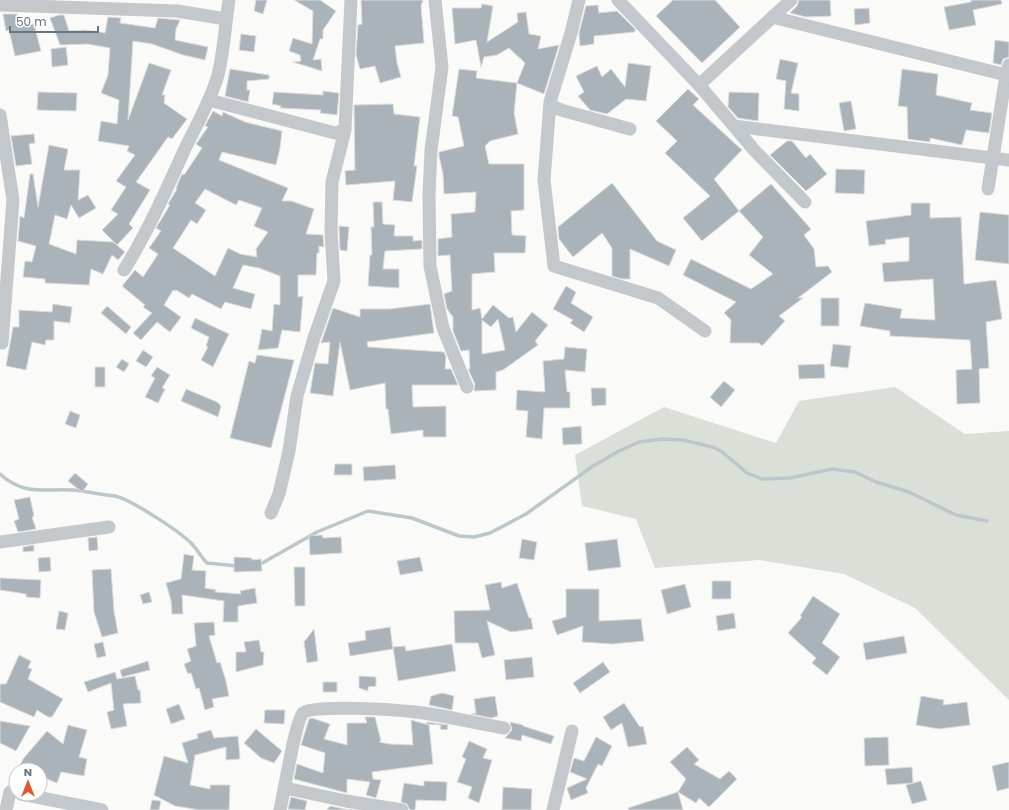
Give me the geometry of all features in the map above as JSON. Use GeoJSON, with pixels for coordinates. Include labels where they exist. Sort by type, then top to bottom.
{"type":"FeatureCollection","features":[{"type":"Feature","properties":{"kind":"street"},"geometry":{"type":"LineString","coordinates":[[124,270],[138,249],[170,185],[209,100],[219,70],[229,0]]}},
{"type":"Feature","properties":{"kind":"street"},"geometry":{"type":"LineString","coordinates":[[271,513],[279,494],[289,451],[297,396],[314,338],[334,281],[331,231],[332,182],[345,130],[351,0]]}},
{"type":"Feature","properties":{"kind":"street"},"geometry":{"type":"LineString","coordinates":[[435,0],[442,67],[431,150],[429,195],[430,266],[443,328],[467,387]]}},
{"type":"Feature","properties":{"kind":"street"},"geometry":{"type":"LineString","coordinates":[[579,0],[571,33],[550,102],[544,180],[554,266],[658,298],[705,331]]}},
{"type":"Feature","properties":{"kind":"street"},"geometry":{"type":"LineString","coordinates":[[618,0],[699,85],[755,151],[805,202]]}},
{"type":"Feature","properties":{"kind":"street"},"geometry":{"type":"LineString","coordinates":[[699,85],[792,0]]}},
{"type":"Feature","properties":{"kind":"street"},"geometry":{"type":"LineString","coordinates":[[0,5],[177,11],[226,19]]}},
{"type":"Feature","properties":{"kind":"street"},"geometry":{"type":"LineString","coordinates":[[772,17],[1007,70],[988,189]]}},
{"type":"Feature","properties":{"kind":"street"},"geometry":{"type":"LineString","coordinates":[[209,100],[335,133],[345,130]]}},
{"type":"Feature","properties":{"kind":"street"},"geometry":{"type":"LineString","coordinates":[[550,102],[552,106],[561,110],[630,129]]}},
{"type":"Feature","properties":{"kind":"street"},"geometry":{"type":"LineString","coordinates":[[0,114],[13,200],[2,343]]}},
{"type":"Feature","properties":{"kind":"street"},"geometry":{"type":"LineString","coordinates":[[734,126],[1009,160]]}},
{"type":"Feature","properties":{"kind":"street"},"geometry":{"type":"LineString","coordinates":[[0,542],[109,527]]}},
{"type":"Feature","properties":{"kind":"street"},"geometry":{"type":"LineString","coordinates":[[280,810],[296,730],[303,713],[310,709],[351,708],[415,712],[504,728]]}},
{"type":"Feature","properties":{"kind":"street"},"geometry":{"type":"LineString","coordinates":[[553,810],[572,731]]}},
{"type":"Feature","properties":{"kind":"street"},"geometry":{"type":"LineString","coordinates":[[285,788],[346,801],[402,810]]}},
{"type":"Feature","properties":{"kind":"street"},"geometry":{"type":"LineString","coordinates":[[48,799],[102,810]]}},
{"type":"Feature","properties":{"kind":"shaded area"},"geometry":{"type":"Polygon","coordinates":[[[895,387],[965,434],[1009,431],[1009,700],[915,608],[844,574],[759,560],[655,568],[636,519],[582,506],[575,455],[664,407],[776,443],[799,401],[895,387]]]}},
{"type":"Feature","properties":{"kind":"building"},"geometry":{"type":"Polygon","coordinates":[[[256,0],[267,0],[263,14],[254,11],[256,0]]]}},
{"type":"Feature","properties":{"kind":"building"},"geometry":{"type":"Polygon","coordinates":[[[294,0],[320,0],[336,11],[323,30],[323,39],[320,39],[313,60],[321,59],[322,71],[293,62],[301,61],[300,55],[289,51],[293,38],[312,44],[313,11],[294,0]]]}},
{"type":"Feature","properties":{"kind":"building"},"geometry":{"type":"Polygon","coordinates":[[[361,0],[423,0],[421,6],[424,43],[395,46],[397,63],[401,77],[380,83],[375,66],[360,69],[356,55],[358,25],[362,24],[361,0]]]}},
{"type":"Feature","properties":{"kind":"building"},"geometry":{"type":"Polygon","coordinates":[[[673,0],[715,0],[740,27],[702,63],[656,16],[673,0]]]}},
{"type":"Feature","properties":{"kind":"building"},"geometry":{"type":"Polygon","coordinates":[[[799,0],[830,0],[831,16],[806,17],[790,13],[797,6],[799,0]]]}},
{"type":"Feature","properties":{"kind":"building"},"geometry":{"type":"Polygon","coordinates":[[[971,0],[1001,0],[1002,4],[973,10],[976,25],[949,30],[944,7],[971,2],[971,0]]]}},
{"type":"Feature","properties":{"kind":"building"},"geometry":{"type":"Polygon","coordinates":[[[482,4],[493,6],[487,42],[518,22],[517,13],[526,12],[529,34],[541,36],[538,49],[559,45],[544,94],[517,83],[525,63],[509,48],[497,55],[484,57],[481,67],[476,40],[455,44],[452,8],[481,8],[482,4]]]}},
{"type":"Feature","properties":{"kind":"building"},"geometry":{"type":"Polygon","coordinates":[[[598,5],[599,13],[617,11],[635,29],[635,32],[594,36],[594,44],[580,46],[579,33],[586,6],[598,5]]]}},
{"type":"Feature","properties":{"kind":"building"},"geometry":{"type":"Polygon","coordinates":[[[869,8],[870,23],[855,25],[854,9],[869,8]]]}},
{"type":"Feature","properties":{"kind":"building"},"geometry":{"type":"Polygon","coordinates":[[[3,14],[17,14],[18,24],[34,24],[41,51],[15,56],[9,30],[6,31],[3,14]]]}},
{"type":"Feature","properties":{"kind":"building"},"geometry":{"type":"Polygon","coordinates":[[[64,15],[69,31],[85,30],[105,33],[108,17],[121,18],[120,23],[155,28],[158,18],[180,20],[176,29],[175,40],[208,47],[205,60],[183,55],[152,44],[133,41],[128,120],[149,63],[171,70],[162,95],[165,95],[164,103],[187,119],[172,139],[168,137],[136,182],[150,190],[129,224],[133,228],[117,245],[102,230],[118,214],[111,210],[126,187],[116,181],[135,155],[127,151],[129,146],[98,141],[101,121],[117,124],[119,100],[101,93],[108,75],[110,48],[88,44],[60,45],[50,18],[64,15]]]}},
{"type":"Feature","properties":{"kind":"building"},"geometry":{"type":"Polygon","coordinates":[[[241,34],[256,36],[254,52],[239,50],[241,34]]]}},
{"type":"Feature","properties":{"kind":"building"},"geometry":{"type":"Polygon","coordinates":[[[995,40],[1009,42],[1009,57],[1003,59],[1001,65],[993,63],[995,40]]]}},
{"type":"Feature","properties":{"kind":"building"},"geometry":{"type":"Polygon","coordinates":[[[66,47],[68,65],[52,67],[51,49],[66,47]]]}},
{"type":"Feature","properties":{"kind":"building"},"geometry":{"type":"Polygon","coordinates":[[[780,59],[798,63],[791,93],[799,94],[799,111],[784,109],[786,81],[776,79],[780,59]]]}},
{"type":"Feature","properties":{"kind":"building"},"geometry":{"type":"Polygon","coordinates":[[[628,63],[651,66],[646,101],[626,99],[607,114],[590,110],[578,96],[584,92],[576,76],[597,66],[602,77],[611,69],[625,87],[628,63]]]}},
{"type":"Feature","properties":{"kind":"building"},"geometry":{"type":"Polygon","coordinates":[[[230,69],[269,75],[269,79],[247,81],[247,90],[250,90],[248,102],[225,96],[230,69]]]}},
{"type":"Feature","properties":{"kind":"building"},"geometry":{"type":"Polygon","coordinates":[[[459,69],[477,71],[476,78],[517,83],[514,113],[518,134],[490,141],[485,146],[489,164],[524,164],[524,210],[511,211],[512,235],[526,236],[525,253],[494,253],[495,272],[472,274],[472,310],[480,308],[482,319],[493,305],[509,318],[513,317],[516,332],[532,312],[548,325],[535,341],[538,345],[503,370],[496,372],[496,390],[474,391],[475,384],[468,369],[470,369],[469,350],[461,351],[453,331],[453,317],[447,309],[444,294],[452,291],[450,255],[438,256],[438,239],[452,237],[451,214],[475,212],[476,192],[444,194],[443,174],[439,152],[464,146],[458,117],[452,116],[459,69]],[[498,319],[491,327],[482,320],[482,354],[505,350],[498,319]]]}},
{"type":"Feature","properties":{"kind":"building"},"geometry":{"type":"Polygon","coordinates":[[[902,69],[938,74],[936,95],[972,103],[970,110],[992,113],[989,133],[966,130],[962,145],[930,138],[930,142],[908,139],[907,107],[898,106],[902,69]]]}},
{"type":"Feature","properties":{"kind":"building"},"geometry":{"type":"Polygon","coordinates":[[[688,89],[699,99],[693,105],[742,150],[714,179],[739,211],[702,241],[683,218],[710,196],[665,153],[677,141],[656,121],[688,89]]]}},
{"type":"Feature","properties":{"kind":"building"},"geometry":{"type":"Polygon","coordinates":[[[323,91],[339,93],[337,115],[320,113],[321,110],[280,108],[281,106],[272,104],[274,92],[323,95],[323,91]]]}},
{"type":"Feature","properties":{"kind":"building"},"geometry":{"type":"Polygon","coordinates":[[[38,92],[77,93],[76,111],[37,110],[38,92]]]}},
{"type":"Feature","properties":{"kind":"building"},"geometry":{"type":"Polygon","coordinates":[[[729,92],[759,93],[758,121],[738,118],[728,107],[729,92]]]}},
{"type":"Feature","properties":{"kind":"building"},"geometry":{"type":"Polygon","coordinates":[[[851,101],[856,129],[844,131],[839,103],[851,101]]]}},
{"type":"Feature","properties":{"kind":"building"},"geometry":{"type":"Polygon","coordinates":[[[393,104],[394,114],[420,117],[414,166],[417,166],[412,202],[393,200],[395,181],[346,185],[345,171],[355,170],[354,105],[393,104]]]}},
{"type":"Feature","properties":{"kind":"building"},"geometry":{"type":"Polygon","coordinates":[[[213,111],[222,116],[223,112],[245,122],[282,131],[276,165],[222,152],[219,160],[288,188],[282,201],[291,201],[314,209],[306,234],[323,235],[324,247],[319,246],[319,253],[317,253],[316,275],[298,275],[298,297],[303,296],[300,332],[282,330],[278,348],[258,350],[262,329],[272,331],[274,304],[280,305],[280,276],[259,268],[243,265],[233,288],[255,294],[251,309],[225,302],[221,309],[192,294],[189,298],[176,290],[173,290],[164,305],[181,317],[170,332],[157,322],[141,340],[133,333],[152,313],[143,307],[145,305],[122,286],[135,270],[143,277],[158,254],[149,248],[161,231],[156,228],[170,205],[168,204],[177,189],[176,188],[182,174],[184,175],[202,148],[196,144],[208,127],[205,126],[213,111]],[[205,189],[195,203],[206,210],[197,224],[191,220],[173,248],[215,276],[228,248],[240,254],[257,257],[256,249],[268,232],[254,226],[262,208],[239,200],[236,205],[205,189]]]}},
{"type":"Feature","properties":{"kind":"building"},"geometry":{"type":"Polygon","coordinates":[[[34,134],[35,143],[29,144],[32,164],[16,166],[11,136],[34,134]]]}},
{"type":"Feature","properties":{"kind":"building"},"geometry":{"type":"Polygon","coordinates":[[[787,141],[792,141],[806,158],[810,154],[827,174],[806,191],[770,155],[787,141]]]}},
{"type":"Feature","properties":{"kind":"building"},"geometry":{"type":"Polygon","coordinates":[[[49,145],[68,149],[64,170],[80,170],[78,200],[88,195],[96,208],[79,218],[71,205],[67,219],[55,215],[49,244],[76,254],[77,240],[113,242],[125,252],[118,260],[112,255],[103,274],[91,269],[89,285],[45,283],[45,279],[23,277],[25,261],[32,262],[36,246],[18,241],[20,216],[24,218],[30,174],[33,174],[38,207],[49,145]]]}},
{"type":"Feature","properties":{"kind":"building"},"geometry":{"type":"Polygon","coordinates":[[[836,169],[865,170],[864,194],[835,193],[836,169]]]}},
{"type":"Feature","properties":{"kind":"building"},"geometry":{"type":"Polygon","coordinates":[[[612,183],[657,241],[676,250],[669,266],[630,249],[630,279],[622,279],[612,276],[612,248],[602,233],[573,257],[559,239],[558,227],[612,183]]]}},
{"type":"Feature","properties":{"kind":"building"},"geometry":{"type":"Polygon","coordinates":[[[771,184],[811,229],[804,235],[814,249],[816,267],[828,266],[832,272],[798,298],[803,298],[779,316],[785,321],[762,346],[759,343],[730,343],[731,320],[724,313],[736,302],[683,275],[691,259],[751,289],[773,274],[749,255],[763,237],[739,211],[771,184]]]}},
{"type":"Feature","properties":{"kind":"building"},"geometry":{"type":"Polygon","coordinates":[[[373,202],[382,202],[383,224],[395,225],[394,236],[413,236],[413,241],[422,240],[422,249],[385,251],[383,269],[399,269],[399,288],[368,286],[370,255],[372,255],[371,227],[374,227],[373,202]]]}},
{"type":"Feature","properties":{"kind":"building"},"geometry":{"type":"Polygon","coordinates":[[[911,203],[930,203],[930,218],[961,217],[964,284],[996,280],[1002,319],[986,322],[989,368],[979,369],[980,403],[957,404],[956,370],[972,369],[970,340],[890,336],[890,331],[860,326],[865,303],[902,309],[900,318],[935,320],[933,279],[884,282],[882,263],[909,261],[909,237],[885,240],[886,244],[869,246],[866,221],[911,215],[911,203]]]}},
{"type":"Feature","properties":{"kind":"building"},"geometry":{"type":"Polygon","coordinates":[[[980,212],[1009,215],[1009,264],[975,260],[980,212]]]}},
{"type":"Feature","properties":{"kind":"building"},"geometry":{"type":"Polygon","coordinates":[[[339,226],[349,227],[347,251],[340,250],[339,226]]]}},
{"type":"Feature","properties":{"kind":"building"},"geometry":{"type":"Polygon","coordinates":[[[566,286],[576,292],[571,303],[593,317],[584,332],[570,323],[573,320],[553,309],[566,286]]]}},
{"type":"Feature","properties":{"kind":"building"},"geometry":{"type":"Polygon","coordinates":[[[821,298],[839,298],[839,326],[821,326],[821,298]]]}},
{"type":"Feature","properties":{"kind":"building"},"geometry":{"type":"Polygon","coordinates":[[[53,304],[72,307],[70,323],[54,321],[54,340],[46,340],[45,345],[32,342],[26,370],[6,366],[13,327],[19,327],[19,310],[52,312],[53,304]]]}},
{"type":"Feature","properties":{"kind":"building"},"geometry":{"type":"Polygon","coordinates":[[[430,304],[434,333],[367,342],[368,347],[444,352],[446,357],[445,369],[451,369],[458,385],[412,385],[413,407],[446,406],[446,437],[423,437],[423,430],[391,434],[388,409],[386,409],[385,383],[350,390],[340,342],[333,396],[310,393],[315,363],[328,364],[330,342],[321,343],[333,308],[360,317],[360,309],[390,309],[430,304]]]}},
{"type":"Feature","properties":{"kind":"building"},"geometry":{"type":"Polygon","coordinates":[[[107,306],[131,327],[126,334],[101,313],[107,306]]]}},
{"type":"Feature","properties":{"kind":"building"},"geometry":{"type":"Polygon","coordinates":[[[195,318],[229,334],[213,367],[201,360],[208,347],[206,346],[209,337],[191,328],[195,318]]]}},
{"type":"Feature","properties":{"kind":"building"},"geometry":{"type":"Polygon","coordinates":[[[833,344],[851,346],[848,368],[830,366],[833,344]]]}},
{"type":"Feature","properties":{"kind":"building"},"geometry":{"type":"Polygon","coordinates":[[[565,347],[587,349],[585,372],[565,370],[567,392],[570,392],[570,408],[544,408],[542,439],[526,437],[528,411],[516,410],[517,390],[545,392],[543,361],[564,359],[565,347]]]}},
{"type":"Feature","properties":{"kind":"building"},"geometry":{"type":"Polygon","coordinates":[[[143,350],[153,357],[146,367],[136,361],[143,350]]]}},
{"type":"Feature","properties":{"kind":"building"},"geometry":{"type":"Polygon","coordinates":[[[257,355],[294,360],[271,448],[230,438],[249,361],[255,363],[257,355]]]}},
{"type":"Feature","properties":{"kind":"building"},"geometry":{"type":"Polygon","coordinates":[[[122,359],[129,364],[124,372],[116,367],[122,359]]]}},
{"type":"Feature","properties":{"kind":"building"},"geometry":{"type":"Polygon","coordinates":[[[824,364],[825,378],[799,379],[798,365],[824,364]]]}},
{"type":"Feature","properties":{"kind":"building"},"geometry":{"type":"Polygon","coordinates":[[[95,367],[105,367],[105,387],[95,387],[95,367]]]}},
{"type":"Feature","properties":{"kind":"building"},"geometry":{"type":"Polygon","coordinates":[[[157,367],[170,375],[162,388],[165,389],[158,403],[145,397],[155,378],[151,376],[157,367]]]}},
{"type":"Feature","properties":{"kind":"building"},"geometry":{"type":"Polygon","coordinates":[[[724,381],[735,390],[721,407],[710,397],[724,381]]]}},
{"type":"Feature","properties":{"kind":"building"},"geometry":{"type":"Polygon","coordinates":[[[591,388],[606,388],[606,405],[592,406],[591,388]]]}},
{"type":"Feature","properties":{"kind":"building"},"geometry":{"type":"Polygon","coordinates":[[[186,389],[217,402],[221,406],[218,417],[181,401],[186,389]]]}},
{"type":"Feature","properties":{"kind":"building"},"geometry":{"type":"Polygon","coordinates":[[[70,411],[80,415],[76,428],[65,424],[70,411]]]}},
{"type":"Feature","properties":{"kind":"building"},"geometry":{"type":"Polygon","coordinates":[[[581,426],[582,444],[563,445],[562,428],[581,426]]]}},
{"type":"Feature","properties":{"kind":"building"},"geometry":{"type":"Polygon","coordinates":[[[335,464],[352,464],[352,475],[334,475],[335,464]]]}},
{"type":"Feature","properties":{"kind":"building"},"geometry":{"type":"Polygon","coordinates":[[[395,465],[396,479],[364,481],[363,467],[395,465]]]}},
{"type":"Feature","properties":{"kind":"building"},"geometry":{"type":"Polygon","coordinates":[[[75,473],[88,484],[82,492],[68,481],[75,473]]]}},
{"type":"Feature","properties":{"kind":"building"},"geometry":{"type":"Polygon","coordinates":[[[30,497],[34,516],[32,517],[36,529],[18,532],[14,521],[19,519],[14,500],[30,497]]]}},
{"type":"Feature","properties":{"kind":"building"},"geometry":{"type":"Polygon","coordinates":[[[322,535],[323,538],[341,537],[342,553],[310,555],[309,536],[322,535]]]}},
{"type":"Feature","properties":{"kind":"building"},"geometry":{"type":"Polygon","coordinates":[[[97,537],[98,550],[89,551],[88,538],[97,537]]]}},
{"type":"Feature","properties":{"kind":"building"},"geometry":{"type":"Polygon","coordinates":[[[522,539],[537,542],[534,560],[519,558],[522,539]]]}},
{"type":"Feature","properties":{"kind":"building"},"geometry":{"type":"Polygon","coordinates":[[[617,539],[621,567],[588,571],[585,543],[617,539]]]}},
{"type":"Feature","properties":{"kind":"building"},"geometry":{"type":"Polygon","coordinates":[[[34,545],[34,551],[23,552],[23,547],[34,545]]]}},
{"type":"Feature","properties":{"kind":"building"},"geometry":{"type":"Polygon","coordinates":[[[184,554],[194,556],[192,570],[206,571],[205,588],[216,590],[215,592],[241,594],[240,591],[255,588],[257,603],[238,606],[238,622],[223,622],[224,601],[182,595],[183,614],[172,614],[171,601],[166,583],[181,579],[184,554]]]}},
{"type":"Feature","properties":{"kind":"building"},"geometry":{"type":"Polygon","coordinates":[[[50,557],[51,571],[39,572],[38,558],[50,557]]]}},
{"type":"Feature","properties":{"kind":"building"},"geometry":{"type":"Polygon","coordinates":[[[234,557],[252,558],[252,560],[261,559],[262,571],[234,572],[234,557]]]}},
{"type":"Feature","properties":{"kind":"building"},"geometry":{"type":"Polygon","coordinates":[[[420,557],[423,571],[400,575],[397,561],[420,557]]]}},
{"type":"Feature","properties":{"kind":"building"},"geometry":{"type":"Polygon","coordinates":[[[294,567],[305,567],[305,606],[295,606],[294,567]]]}},
{"type":"Feature","properties":{"kind":"building"},"geometry":{"type":"Polygon","coordinates":[[[111,569],[114,611],[118,633],[102,637],[94,612],[92,570],[111,569]]]}},
{"type":"Feature","properties":{"kind":"building"},"geometry":{"type":"Polygon","coordinates":[[[0,578],[41,580],[40,598],[26,597],[26,594],[0,590],[0,578]]]}},
{"type":"Feature","properties":{"kind":"building"},"geometry":{"type":"Polygon","coordinates":[[[712,581],[731,581],[731,599],[712,599],[712,581]]]}},
{"type":"Feature","properties":{"kind":"building"},"geometry":{"type":"Polygon","coordinates":[[[501,582],[502,588],[517,583],[529,618],[531,618],[533,629],[511,632],[487,621],[495,655],[482,658],[478,643],[455,643],[454,611],[490,610],[485,585],[501,582]]]}},
{"type":"Feature","properties":{"kind":"building"},"geometry":{"type":"Polygon","coordinates":[[[685,584],[691,607],[667,614],[661,590],[685,584]]]}},
{"type":"Feature","properties":{"kind":"building"},"geometry":{"type":"Polygon","coordinates":[[[566,589],[599,589],[599,621],[641,619],[644,641],[612,644],[582,642],[583,626],[557,635],[552,621],[566,617],[566,589]]]}},
{"type":"Feature","properties":{"kind":"building"},"geometry":{"type":"Polygon","coordinates":[[[149,592],[152,602],[143,604],[140,595],[149,592]]]}},
{"type":"Feature","properties":{"kind":"building"},"geometry":{"type":"Polygon","coordinates":[[[813,596],[840,614],[822,643],[840,657],[827,675],[812,663],[816,658],[788,633],[802,617],[800,616],[813,596]]]}},
{"type":"Feature","properties":{"kind":"building"},"geometry":{"type":"Polygon","coordinates":[[[59,611],[68,613],[65,630],[56,629],[59,611]]]}},
{"type":"Feature","properties":{"kind":"building"},"geometry":{"type":"Polygon","coordinates":[[[734,613],[736,628],[718,631],[716,616],[734,613]]]}},
{"type":"Feature","properties":{"kind":"building"},"geometry":{"type":"Polygon","coordinates":[[[214,622],[215,635],[209,636],[217,663],[220,662],[229,696],[212,699],[214,707],[205,710],[199,688],[196,689],[191,673],[188,674],[184,664],[191,661],[187,649],[196,646],[194,623],[214,622]]]}},
{"type":"Feature","properties":{"kind":"building"},"geometry":{"type":"Polygon","coordinates":[[[390,627],[393,649],[350,656],[348,643],[366,640],[365,631],[390,627]]]}},
{"type":"Feature","properties":{"kind":"building"},"geometry":{"type":"Polygon","coordinates":[[[314,629],[318,661],[307,663],[304,642],[314,629]]]}},
{"type":"Feature","properties":{"kind":"building"},"geometry":{"type":"Polygon","coordinates":[[[904,636],[907,653],[866,660],[863,643],[904,636]]]}},
{"type":"Feature","properties":{"kind":"building"},"geometry":{"type":"Polygon","coordinates":[[[259,640],[261,652],[264,652],[263,665],[236,672],[236,652],[246,652],[244,642],[259,640]]]}},
{"type":"Feature","properties":{"kind":"building"},"geometry":{"type":"Polygon","coordinates":[[[103,642],[106,656],[97,658],[94,644],[103,642]]]}},
{"type":"Feature","properties":{"kind":"building"},"geometry":{"type":"Polygon","coordinates":[[[452,644],[456,671],[398,681],[393,647],[405,646],[406,651],[452,644]]]}},
{"type":"Feature","properties":{"kind":"building"},"geometry":{"type":"Polygon","coordinates":[[[19,655],[31,661],[28,668],[32,669],[28,679],[63,699],[52,717],[48,717],[37,710],[34,717],[0,702],[0,684],[6,684],[19,655]]]}},
{"type":"Feature","properties":{"kind":"building"},"geometry":{"type":"Polygon","coordinates":[[[532,657],[534,677],[506,680],[504,660],[532,657]]]}},
{"type":"Feature","properties":{"kind":"building"},"geometry":{"type":"Polygon","coordinates":[[[148,661],[150,670],[122,677],[120,670],[148,661]]]}},
{"type":"Feature","properties":{"kind":"building"},"geometry":{"type":"Polygon","coordinates":[[[603,662],[610,672],[580,693],[573,683],[603,662]]]}},
{"type":"Feature","properties":{"kind":"building"},"geometry":{"type":"Polygon","coordinates":[[[115,672],[117,679],[135,676],[138,690],[140,690],[141,703],[123,704],[127,726],[111,729],[107,712],[114,710],[111,683],[88,692],[84,682],[115,672]]]}},
{"type":"Feature","properties":{"kind":"building"},"geometry":{"type":"Polygon","coordinates":[[[359,676],[376,677],[376,686],[368,687],[368,691],[359,688],[359,676]]]}},
{"type":"Feature","properties":{"kind":"building"},"geometry":{"type":"Polygon","coordinates":[[[323,682],[337,682],[337,692],[323,692],[323,682]]]}},
{"type":"Feature","properties":{"kind":"building"},"geometry":{"type":"Polygon","coordinates":[[[442,693],[454,696],[452,710],[429,705],[431,696],[442,693]]]}},
{"type":"Feature","properties":{"kind":"building"},"geometry":{"type":"Polygon","coordinates":[[[495,696],[498,716],[491,718],[471,714],[476,713],[474,699],[495,696]]]}},
{"type":"Feature","properties":{"kind":"building"},"geometry":{"type":"Polygon","coordinates":[[[921,696],[944,700],[943,705],[967,702],[970,725],[939,729],[916,725],[921,696]]]}},
{"type":"Feature","properties":{"kind":"building"},"geometry":{"type":"Polygon","coordinates":[[[624,703],[640,727],[643,726],[647,744],[628,747],[622,723],[611,730],[603,717],[624,703]]]}},
{"type":"Feature","properties":{"kind":"building"},"geometry":{"type":"Polygon","coordinates":[[[179,704],[185,719],[171,724],[166,709],[179,704]]]}},
{"type":"Feature","properties":{"kind":"building"},"geometry":{"type":"Polygon","coordinates":[[[265,710],[285,710],[284,724],[264,723],[265,710]]]}},
{"type":"Feature","properties":{"kind":"building"},"geometry":{"type":"Polygon","coordinates":[[[365,717],[375,717],[381,741],[379,742],[389,744],[413,745],[411,720],[429,725],[433,764],[372,772],[373,779],[381,780],[376,798],[366,795],[370,782],[347,779],[347,793],[294,779],[297,764],[323,773],[325,753],[301,745],[309,719],[312,718],[330,724],[324,739],[347,745],[347,723],[367,723],[365,717]]]}},
{"type":"Feature","properties":{"kind":"building"},"geometry":{"type":"Polygon","coordinates":[[[0,721],[30,726],[16,751],[0,743],[0,721]]]}},
{"type":"Feature","properties":{"kind":"building"},"geometry":{"type":"Polygon","coordinates":[[[427,722],[448,725],[447,730],[440,729],[441,725],[426,724],[427,722]]]}},
{"type":"Feature","properties":{"kind":"building"},"geometry":{"type":"Polygon","coordinates":[[[510,722],[554,736],[551,744],[522,735],[521,741],[505,738],[512,730],[510,722]]]}},
{"type":"Feature","properties":{"kind":"building"},"geometry":{"type":"Polygon","coordinates":[[[68,725],[87,730],[79,757],[87,759],[84,776],[61,772],[57,783],[48,779],[48,762],[22,762],[47,731],[63,744],[68,725]]]}},
{"type":"Feature","properties":{"kind":"building"},"geometry":{"type":"Polygon","coordinates":[[[256,729],[282,751],[274,763],[261,758],[244,743],[256,729]]]}},
{"type":"Feature","properties":{"kind":"building"},"geometry":{"type":"Polygon","coordinates":[[[211,730],[214,738],[238,736],[240,759],[226,760],[226,747],[195,755],[190,785],[210,789],[210,785],[230,785],[229,810],[200,810],[175,806],[154,795],[164,756],[188,763],[182,743],[198,738],[197,734],[211,730]]]}},
{"type":"Feature","properties":{"kind":"building"},"geometry":{"type":"Polygon","coordinates":[[[596,737],[612,746],[602,766],[598,764],[586,788],[588,793],[571,800],[567,788],[587,779],[570,772],[574,758],[584,761],[596,737]]]}},
{"type":"Feature","properties":{"kind":"building"},"geometry":{"type":"Polygon","coordinates":[[[888,737],[889,765],[865,766],[864,738],[888,737]]]}},
{"type":"Feature","properties":{"kind":"building"},"geometry":{"type":"Polygon","coordinates":[[[469,741],[487,749],[483,758],[492,760],[479,803],[468,798],[472,787],[457,782],[466,759],[462,757],[469,741]]]}},
{"type":"Feature","properties":{"kind":"building"},"geometry":{"type":"Polygon","coordinates":[[[687,747],[699,760],[694,764],[720,779],[729,771],[737,779],[709,807],[699,798],[696,803],[678,792],[686,779],[670,762],[687,747]]]}},
{"type":"Feature","properties":{"kind":"building"},"geometry":{"type":"Polygon","coordinates":[[[1009,762],[1009,788],[997,791],[992,766],[1009,762]]]}},
{"type":"Feature","properties":{"kind":"building"},"geometry":{"type":"Polygon","coordinates":[[[912,767],[913,783],[887,785],[885,769],[912,767]]]}},
{"type":"Feature","properties":{"kind":"building"},"geometry":{"type":"Polygon","coordinates":[[[424,781],[447,782],[446,801],[416,800],[415,810],[410,810],[407,804],[401,802],[404,783],[424,786],[424,781]]]}},
{"type":"Feature","properties":{"kind":"building"},"geometry":{"type":"Polygon","coordinates":[[[921,781],[927,800],[912,804],[906,785],[921,781]]]}},
{"type":"Feature","properties":{"kind":"building"},"geometry":{"type":"Polygon","coordinates":[[[503,787],[532,789],[531,810],[502,810],[503,787]]]}},
{"type":"Feature","properties":{"kind":"building"},"geometry":{"type":"Polygon","coordinates":[[[678,792],[683,810],[629,810],[628,808],[678,792]]]}},
{"type":"Feature","properties":{"kind":"building"},"geometry":{"type":"Polygon","coordinates":[[[291,797],[307,801],[305,810],[288,809],[291,797]]]}},
{"type":"Feature","properties":{"kind":"building"},"geometry":{"type":"Polygon","coordinates":[[[152,800],[161,801],[159,810],[150,810],[152,800]]]}},
{"type":"Feature","properties":{"kind":"building"},"geometry":{"type":"Polygon","coordinates":[[[330,806],[344,809],[352,810],[327,810],[330,806]]]}},
{"type":"Feature","properties":{"kind":"waterway"},"geometry":{"type":"LineString","coordinates":[[257,566],[317,532],[368,511],[412,518],[459,536],[474,537],[490,533],[526,514],[593,466],[619,451],[639,442],[662,439],[683,440],[712,447],[721,451],[747,473],[762,479],[790,478],[832,469],[855,472],[876,482],[909,492],[956,515],[987,521]]}},
{"type":"Feature","properties":{"kind":"waterway"},"geometry":{"type":"LineString","coordinates":[[0,474],[10,482],[29,489],[82,491],[122,498],[154,516],[176,531],[193,545],[207,563],[237,566]]}}]}
